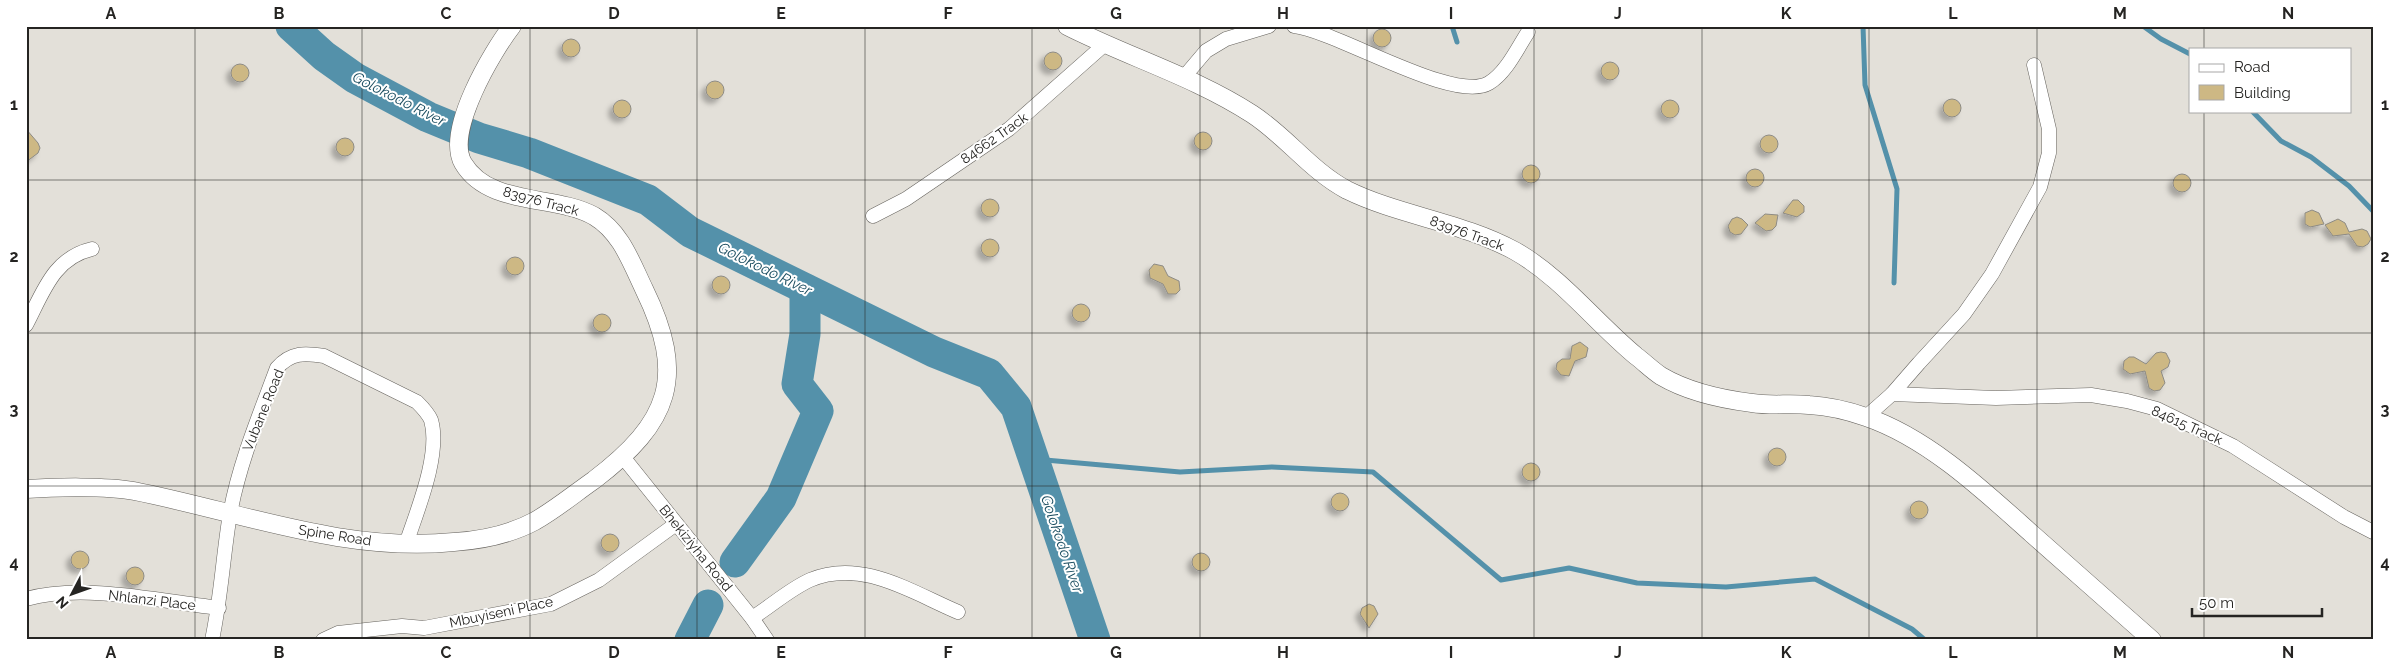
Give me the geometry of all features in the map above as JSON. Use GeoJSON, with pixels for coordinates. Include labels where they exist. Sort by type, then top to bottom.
{"type":"FeatureCollection","features":[{"type":"Feature","properties":{"kind":"street","name":"83976 Track"},"geometry":{"type":"LineString","coordinates":[[512,26],[499,43],[477,81],[464,120],[459,153],[470,173],[481,182],[516,196],[592,215],[607,225],[620,240],[663,335],[668,371],[666,391],[655,417],[640,439],[623,457]]}},
{"type":"Feature","properties":{"kind":"street","name":"83976 Track"},"geometry":{"type":"LineString","coordinates":[[1067,26],[1104,45],[1184,77],[1219,95],[1272,128],[1318,170],[1343,188],[1375,203],[1465,230],[1514,250],[1536,265],[1619,342],[1659,375],[1697,392],[1754,404],[1812,405],[1866,417],[1900,433],[1959,469],[2152,640]]}},
{"type":"Feature","properties":{"kind":"street"},"geometry":{"type":"LineString","coordinates":[[1184,77],[1206,51],[1226,39],[1269,26]]}},
{"type":"Feature","properties":{"kind":"street"},"geometry":{"type":"LineString","coordinates":[[1294,26],[1330,36],[1428,78],[1477,86],[1488,83],[1503,70],[1528,32]]}},
{"type":"Feature","properties":{"kind":"street","name":"84662 Track"},"geometry":{"type":"LineString","coordinates":[[873,216],[906,198],[1009,129],[1104,45]]}},
{"type":"Feature","properties":{"kind":"street"},"geometry":{"type":"LineString","coordinates":[[1866,417],[1892,394],[1964,314],[1992,274],[2040,187],[2049,153],[2049,130],[2034,65]]}},
{"type":"Feature","properties":{"kind":"street"},"geometry":{"type":"LineString","coordinates":[[26,325],[53,275],[63,263],[78,252],[92,249]]}},
{"type":"Feature","properties":{"kind":"street","name":"Vubane Road"},"geometry":{"type":"LineString","coordinates":[[212,640],[219,608],[230,514],[240,468],[277,368],[289,357],[309,353],[324,356],[417,402],[430,419],[432,456],[406,544]]}},
{"type":"Feature","properties":{"kind":"street","name":"84615 Track"},"geometry":{"type":"LineString","coordinates":[[1892,394],[1996,398],[2091,395],[2157,409],[2233,446],[2344,517],[2373,532]]}},
{"type":"Feature","properties":{"kind":"street","name":"Bhekiziyha Road"},"geometry":{"type":"LineString","coordinates":[[623,457],[752,618],[766,640]]}},
{"type":"Feature","properties":{"kind":"street","name":"Spine Road"},"geometry":{"type":"LineString","coordinates":[[26,489],[48,487],[131,491],[350,540],[422,545],[489,539],[527,525],[553,510],[623,457]]}},
{"type":"Feature","properties":{"kind":"street","name":"Mbuyiseni Place"},"geometry":{"type":"LineString","coordinates":[[323,640],[338,633],[402,626],[423,634],[551,604],[599,580],[676,524]]}},
{"type":"Feature","properties":{"kind":"street"},"geometry":{"type":"LineString","coordinates":[[752,618],[809,581],[838,572],[872,575],[958,612]]}},
{"type":"Feature","properties":{"kind":"street","name":"Nhlanzi Place"},"geometry":{"type":"LineString","coordinates":[[26,599],[49,593],[81,592],[219,608]]}},
{"type":"Feature","properties":{"kind":"building"},"geometry":{"type":"Polygon","coordinates":[[[1382,29],[1388,32],[1391,38],[1388,44],[1382,47],[1376,44],[1373,38],[1376,32],[1382,29]]]}},
{"type":"Feature","properties":{"kind":"building"},"geometry":{"type":"Polygon","coordinates":[[[571,39],[577,42],[580,48],[577,54],[571,57],[565,54],[562,48],[565,42],[571,39]]]}},
{"type":"Feature","properties":{"kind":"building"},"geometry":{"type":"Polygon","coordinates":[[[1053,52],[1059,55],[1062,61],[1059,67],[1053,70],[1047,67],[1044,61],[1047,55],[1053,52]]]}},
{"type":"Feature","properties":{"kind":"building"},"geometry":{"type":"Polygon","coordinates":[[[1610,62],[1616,65],[1619,71],[1616,77],[1610,80],[1604,77],[1601,71],[1604,65],[1610,62]]]}},
{"type":"Feature","properties":{"kind":"building"},"geometry":{"type":"Polygon","coordinates":[[[240,64],[246,67],[249,73],[246,79],[240,82],[234,79],[231,73],[234,67],[240,64]]]}},
{"type":"Feature","properties":{"kind":"building"},"geometry":{"type":"Polygon","coordinates":[[[715,81],[721,84],[724,90],[721,96],[715,99],[709,96],[706,90],[709,84],[715,81]]]}},
{"type":"Feature","properties":{"kind":"building"},"geometry":{"type":"Polygon","coordinates":[[[1952,99],[1958,102],[1961,108],[1958,114],[1952,117],[1946,114],[1943,108],[1946,102],[1952,99]]]}},
{"type":"Feature","properties":{"kind":"building"},"geometry":{"type":"Polygon","coordinates":[[[622,100],[628,103],[631,109],[628,115],[622,118],[616,115],[613,109],[616,103],[622,100]]]}},
{"type":"Feature","properties":{"kind":"building"},"geometry":{"type":"Polygon","coordinates":[[[1670,100],[1676,103],[1679,109],[1676,115],[1670,118],[1664,115],[1661,109],[1664,103],[1670,100]]]}},
{"type":"Feature","properties":{"kind":"building"},"geometry":{"type":"Polygon","coordinates":[[[26,129],[40,148],[38,153],[26,162],[26,129]]]}},
{"type":"Feature","properties":{"kind":"building"},"geometry":{"type":"Polygon","coordinates":[[[1203,132],[1209,135],[1212,141],[1209,147],[1203,150],[1197,147],[1194,141],[1197,135],[1203,132]]]}},
{"type":"Feature","properties":{"kind":"building"},"geometry":{"type":"Polygon","coordinates":[[[1769,135],[1775,138],[1778,144],[1775,150],[1769,153],[1763,150],[1760,144],[1763,138],[1769,135]]]}},
{"type":"Feature","properties":{"kind":"building"},"geometry":{"type":"Polygon","coordinates":[[[345,138],[351,141],[354,147],[351,153],[345,156],[339,153],[336,147],[339,141],[345,138]]]}},
{"type":"Feature","properties":{"kind":"building"},"geometry":{"type":"Polygon","coordinates":[[[1531,165],[1537,168],[1540,174],[1537,180],[1531,183],[1525,180],[1522,174],[1525,168],[1531,165]]]}},
{"type":"Feature","properties":{"kind":"building"},"geometry":{"type":"Polygon","coordinates":[[[1755,169],[1761,172],[1764,178],[1761,184],[1755,187],[1749,184],[1746,178],[1749,172],[1755,169]]]}},
{"type":"Feature","properties":{"kind":"building"},"geometry":{"type":"Polygon","coordinates":[[[2182,174],[2188,177],[2191,183],[2188,189],[2182,192],[2176,189],[2173,183],[2176,177],[2182,174]]]}},
{"type":"Feature","properties":{"kind":"building"},"geometry":{"type":"Polygon","coordinates":[[[990,199],[996,202],[999,208],[996,214],[990,217],[984,214],[981,208],[984,202],[990,199]]]}},
{"type":"Feature","properties":{"kind":"building"},"geometry":{"type":"Polygon","coordinates":[[[1793,200],[1798,200],[1804,206],[1804,212],[1797,217],[1783,213],[1793,200]]]}},
{"type":"Feature","properties":{"kind":"building"},"geometry":{"type":"Polygon","coordinates":[[[2312,210],[2319,213],[2324,224],[2310,227],[2305,224],[2305,213],[2312,210]]]}},
{"type":"Feature","properties":{"kind":"building"},"geometry":{"type":"Polygon","coordinates":[[[1765,214],[1778,215],[1776,226],[1772,230],[1766,231],[1755,223],[1765,214]]]}},
{"type":"Feature","properties":{"kind":"building"},"geometry":{"type":"Polygon","coordinates":[[[1737,217],[1748,225],[1741,234],[1735,235],[1730,232],[1728,226],[1732,219],[1737,217]]]}},
{"type":"Feature","properties":{"kind":"building"},"geometry":{"type":"Polygon","coordinates":[[[2338,219],[2345,223],[2349,232],[2362,229],[2367,231],[2371,239],[2368,244],[2363,247],[2357,246],[2349,234],[2333,236],[2325,225],[2338,219]]]}},
{"type":"Feature","properties":{"kind":"building"},"geometry":{"type":"Polygon","coordinates":[[[990,239],[996,242],[999,248],[996,254],[990,257],[984,254],[981,248],[984,242],[990,239]]]}},
{"type":"Feature","properties":{"kind":"building"},"geometry":{"type":"Polygon","coordinates":[[[515,257],[521,260],[524,266],[521,272],[515,275],[509,272],[506,266],[509,260],[515,257]]]}},
{"type":"Feature","properties":{"kind":"building"},"geometry":{"type":"Polygon","coordinates":[[[1154,264],[1163,266],[1168,276],[1179,281],[1180,290],[1176,294],[1168,294],[1163,284],[1150,278],[1149,270],[1154,264]]]}},
{"type":"Feature","properties":{"kind":"building"},"geometry":{"type":"Polygon","coordinates":[[[721,276],[727,279],[730,285],[727,291],[721,294],[715,291],[712,285],[715,279],[721,276]]]}},
{"type":"Feature","properties":{"kind":"building"},"geometry":{"type":"Polygon","coordinates":[[[1081,304],[1087,307],[1090,313],[1087,319],[1081,322],[1075,319],[1072,313],[1075,307],[1081,304]]]}},
{"type":"Feature","properties":{"kind":"building"},"geometry":{"type":"Polygon","coordinates":[[[602,314],[608,317],[611,323],[608,329],[602,332],[596,329],[593,323],[596,317],[602,314]]]}},
{"type":"Feature","properties":{"kind":"building"},"geometry":{"type":"Polygon","coordinates":[[[1580,342],[1588,348],[1586,357],[1575,361],[1569,376],[1561,375],[1556,369],[1557,363],[1562,359],[1570,359],[1572,346],[1580,342]]]}},
{"type":"Feature","properties":{"kind":"building"},"geometry":{"type":"Polygon","coordinates":[[[2156,353],[2166,353],[2170,361],[2168,367],[2161,371],[2165,383],[2160,390],[2154,391],[2149,388],[2145,371],[2130,374],[2123,369],[2124,361],[2129,357],[2134,357],[2146,364],[2156,353]]]}},
{"type":"Feature","properties":{"kind":"building"},"geometry":{"type":"Polygon","coordinates":[[[1777,448],[1783,451],[1786,457],[1783,463],[1777,466],[1771,463],[1768,457],[1771,451],[1777,448]]]}},
{"type":"Feature","properties":{"kind":"building"},"geometry":{"type":"Polygon","coordinates":[[[1531,463],[1537,466],[1540,472],[1537,478],[1531,481],[1525,478],[1522,472],[1525,466],[1531,463]]]}},
{"type":"Feature","properties":{"kind":"building"},"geometry":{"type":"Polygon","coordinates":[[[1340,493],[1346,496],[1349,502],[1346,508],[1340,511],[1334,508],[1331,502],[1334,496],[1340,493]]]}},
{"type":"Feature","properties":{"kind":"building"},"geometry":{"type":"Polygon","coordinates":[[[1919,501],[1925,504],[1928,510],[1925,516],[1919,519],[1913,516],[1910,510],[1913,504],[1919,501]]]}},
{"type":"Feature","properties":{"kind":"building"},"geometry":{"type":"Polygon","coordinates":[[[610,534],[616,537],[619,543],[616,549],[610,552],[604,549],[601,543],[604,537],[610,534]]]}},
{"type":"Feature","properties":{"kind":"building"},"geometry":{"type":"Polygon","coordinates":[[[80,551],[86,554],[89,560],[86,566],[80,569],[74,566],[71,560],[74,554],[80,551]]]}},
{"type":"Feature","properties":{"kind":"building"},"geometry":{"type":"Polygon","coordinates":[[[1201,553],[1207,556],[1210,562],[1207,568],[1201,571],[1195,568],[1192,562],[1195,556],[1201,553]]]}},
{"type":"Feature","properties":{"kind":"building"},"geometry":{"type":"Polygon","coordinates":[[[135,567],[141,570],[144,576],[141,582],[135,585],[129,582],[126,576],[129,570],[135,567]]]}},
{"type":"Feature","properties":{"kind":"building"},"geometry":{"type":"Polygon","coordinates":[[[1369,604],[1374,606],[1378,614],[1369,628],[1360,614],[1362,608],[1369,604]]]}},
{"type":"Feature","properties":{"kind":"waterway","name":"Golokodo River"},"geometry":{"type":"LineString","coordinates":[[291,26],[324,56],[355,78],[428,117],[479,138],[529,153],[648,200],[690,232],[934,352],[989,374],[1016,407],[1095,640]]}},
{"type":"Feature","properties":{"kind":"waterway"},"geometry":{"type":"LineString","coordinates":[[1452,26],[1457,42]]}},
{"type":"Feature","properties":{"kind":"waterway"},"geometry":{"type":"LineString","coordinates":[[1863,26],[1865,85],[1897,189],[1894,283]]}},
{"type":"Feature","properties":{"kind":"waterway"},"geometry":{"type":"LineString","coordinates":[[2143,26],[2161,39],[2189,53]]}},
{"type":"Feature","properties":{"kind":"waterway"},"geometry":{"type":"LineString","coordinates":[[2253,112],[2281,141],[2311,157],[2349,186],[2373,211]]}},
{"type":"Feature","properties":{"kind":"waterway"},"geometry":{"type":"LineString","coordinates":[[735,562],[781,498],[818,411],[797,384],[805,334],[805,289]]}},
{"type":"Feature","properties":{"kind":"waterway"},"geometry":{"type":"LineString","coordinates":[[1034,459],[1180,472],[1272,467],[1373,472],[1501,580],[1569,568],[1637,583],[1726,587],[1815,579],[1912,629],[1925,640]]}},
{"type":"Feature","properties":{"kind":"waterway"},"geometry":{"type":"LineString","coordinates":[[690,640],[708,605]]}}]}
